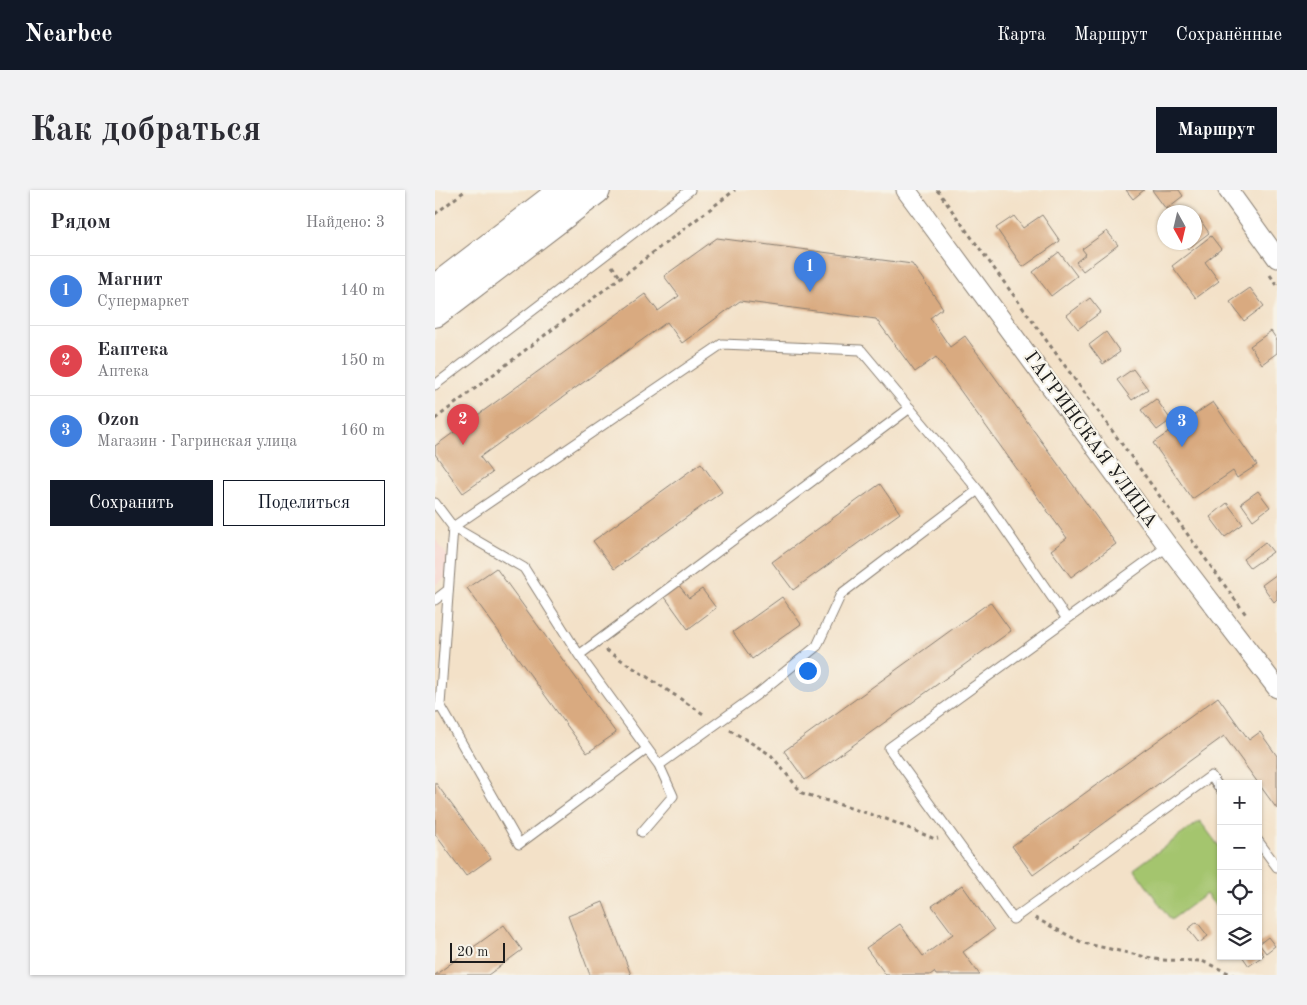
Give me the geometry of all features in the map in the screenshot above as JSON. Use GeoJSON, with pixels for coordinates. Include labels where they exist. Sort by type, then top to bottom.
{"type":"FeatureCollection","features":[{"type":"Feature","properties":{"kind":"main road"},"geometry":{"type":"LineString","coordinates":[[435,289],[564,190]]}},
{"type":"Feature","properties":{"kind":"main road"},"geometry":{"type":"LineString","coordinates":[[435,313],[596,190]]}},
{"type":"Feature","properties":{"kind":"street","name":"ГАГРИНСКАЯ УЛИЦА"},"geometry":{"type":"LineString","coordinates":[[906,190],[1168,546],[1277,688]]}},
{"type":"Feature","properties":{"kind":"street"},"geometry":{"type":"LineString","coordinates":[[1228,190],[1275,252]]}},
{"type":"Feature","properties":{"kind":"lane"},"geometry":{"type":"LineString","coordinates":[[435,385],[689,190]]}},
{"type":"Feature","properties":{"kind":"lane"},"geometry":{"type":"LineString","coordinates":[[453,527],[722,344],[861,350],[978,490],[1067,619]]}},
{"type":"Feature","properties":{"kind":"lane"},"geometry":{"type":"LineString","coordinates":[[579,655],[910,408]]}},
{"type":"Feature","properties":{"kind":"lane"},"geometry":{"type":"LineString","coordinates":[[659,765],[759,693],[817,646],[841,594],[978,490]]}},
{"type":"Feature","properties":{"kind":"lane"},"geometry":{"type":"LineString","coordinates":[[435,503],[453,527],[524,568],[579,655],[659,765],[673,796],[642,832]]}},
{"type":"Feature","properties":{"kind":"lane"},"geometry":{"type":"LineString","coordinates":[[453,527],[438,706],[519,844],[647,749]]}},
{"type":"Feature","properties":{"kind":"lane"},"geometry":{"type":"LineString","coordinates":[[1168,546],[889,748],[1013,919],[1211,776],[1217,784]]}},
{"type":"Feature","properties":{"kind":"lane"},"geometry":{"type":"LineString","coordinates":[[435,600],[448,590]]}},
{"type":"Feature","properties":{"kind":"lane"},"geometry":{"type":"LineString","coordinates":[[1262,846],[1277,867]]}},
{"type":"Feature","properties":{"kind":"path"},"geometry":{"type":"LineString","coordinates":[[435,214],[466,190]]}},
{"type":"Feature","properties":{"kind":"path"},"geometry":{"type":"LineString","coordinates":[[435,419],[735,190]]}},
{"type":"Feature","properties":{"kind":"path"},"geometry":{"type":"LineString","coordinates":[[937,190],[1249,618]]}},
{"type":"Feature","properties":{"kind":"path"},"geometry":{"type":"LineString","coordinates":[[595,643],[717,723],[771,755],[802,793],[886,819],[935,839],[949,832]]}},
{"type":"Feature","properties":{"kind":"path"},"geometry":{"type":"LineString","coordinates":[[1023,912],[1083,943],[1160,960],[1202,961],[1233,975]]}},
{"type":"Feature","properties":{"kind":"shaded area"},"geometry":{"type":"Polygon","coordinates":[[[435,539],[457,569],[435,585],[435,539]]]}},
{"type":"Feature","properties":{"kind":"green space"},"geometry":{"type":"Polygon","coordinates":[[[1200,821],[1217,844],[1217,908],[1206,894],[1171,920],[1134,869],[1200,821]]]}},
{"type":"Feature","properties":{"kind":"building"},"geometry":{"type":"Polygon","coordinates":[[[1126,190],[1144,190],[1133,199],[1126,190]]]}},
{"type":"Feature","properties":{"kind":"building"},"geometry":{"type":"Polygon","coordinates":[[[1152,190],[1179,190],[1183,196],[1171,205],[1163,205],[1152,190]]]}},
{"type":"Feature","properties":{"kind":"building"},"geometry":{"type":"Polygon","coordinates":[[[1042,215],[1060,241],[1023,267],[996,228],[1014,216],[1023,228],[1042,215]]]}},
{"type":"Feature","properties":{"kind":"building"},"geometry":{"type":"Polygon","coordinates":[[[1202,222],[1209,233],[1202,238],[1202,222]]]}},
{"type":"Feature","properties":{"kind":"building"},"geometry":{"type":"Polygon","coordinates":[[[1107,231],[1118,245],[1083,271],[1076,262],[1086,254],[1082,249],[1107,231]]]}},
{"type":"Feature","properties":{"kind":"building"},"geometry":{"type":"Polygon","coordinates":[[[1211,236],[1221,249],[1205,262],[1219,281],[1196,298],[1172,266],[1193,250],[1202,250],[1202,243],[1211,236]]]}},
{"type":"Feature","properties":{"kind":"building"},"geometry":{"type":"Polygon","coordinates":[[[717,238],[912,264],[943,308],[930,318],[950,347],[965,336],[1116,544],[1071,577],[1051,550],[1067,538],[936,357],[915,372],[876,319],[740,301],[682,343],[667,322],[480,457],[492,473],[463,493],[435,454],[435,446],[645,294],[658,311],[679,296],[664,276],[717,238]]]}},
{"type":"Feature","properties":{"kind":"building"},"geometry":{"type":"Polygon","coordinates":[[[1059,252],[1077,276],[1051,296],[1033,272],[1059,252]]]}},
{"type":"Feature","properties":{"kind":"building"},"geometry":{"type":"Polygon","coordinates":[[[1250,288],[1264,306],[1244,321],[1230,302],[1250,288]]]}},
{"type":"Feature","properties":{"kind":"building"},"geometry":{"type":"Polygon","coordinates":[[[1090,298],[1101,312],[1078,329],[1067,315],[1090,298]]]}},
{"type":"Feature","properties":{"kind":"building"},"geometry":{"type":"Polygon","coordinates":[[[1271,331],[1277,340],[1277,353],[1262,364],[1250,346],[1271,331]]]}},
{"type":"Feature","properties":{"kind":"building"},"geometry":{"type":"Polygon","coordinates":[[[1106,332],[1120,352],[1103,364],[1089,345],[1106,332]]]}},
{"type":"Feature","properties":{"kind":"building"},"geometry":{"type":"Polygon","coordinates":[[[1133,369],[1148,389],[1132,400],[1117,380],[1133,369]]]}},
{"type":"Feature","properties":{"kind":"building"},"geometry":{"type":"Polygon","coordinates":[[[1156,399],[1171,420],[1157,430],[1141,410],[1156,399]]]}},
{"type":"Feature","properties":{"kind":"building"},"geometry":{"type":"Polygon","coordinates":[[[1213,402],[1257,465],[1237,478],[1233,471],[1192,499],[1153,443],[1213,402]]]}},
{"type":"Feature","properties":{"kind":"building"},"geometry":{"type":"Polygon","coordinates":[[[701,463],[722,492],[614,569],[593,541],[701,463]]]}},
{"type":"Feature","properties":{"kind":"building"},"geometry":{"type":"Polygon","coordinates":[[[880,484],[900,513],[793,590],[772,562],[880,484]]]}},
{"type":"Feature","properties":{"kind":"building"},"geometry":{"type":"Polygon","coordinates":[[[1258,491],[1270,507],[1253,520],[1241,503],[1258,491]]]}},
{"type":"Feature","properties":{"kind":"building"},"geometry":{"type":"Polygon","coordinates":[[[1227,503],[1243,524],[1225,537],[1210,517],[1227,503]]]}},
{"type":"Feature","properties":{"kind":"building"},"geometry":{"type":"Polygon","coordinates":[[[1265,542],[1273,552],[1250,568],[1243,559],[1265,542]]]}},
{"type":"Feature","properties":{"kind":"building"},"geometry":{"type":"Polygon","coordinates":[[[496,568],[616,733],[587,753],[467,588],[496,568]]]}},
{"type":"Feature","properties":{"kind":"building"},"geometry":{"type":"Polygon","coordinates":[[[1277,574],[1277,599],[1274,602],[1262,585],[1277,574]]]}},
{"type":"Feature","properties":{"kind":"building"},"geometry":{"type":"Polygon","coordinates":[[[677,583],[689,598],[702,589],[716,608],[688,629],[662,593],[677,583]]]}},
{"type":"Feature","properties":{"kind":"building"},"geometry":{"type":"Polygon","coordinates":[[[782,597],[801,624],[752,659],[733,632],[782,597]]]}},
{"type":"Feature","properties":{"kind":"building"},"geometry":{"type":"Polygon","coordinates":[[[990,602],[1011,631],[805,780],[784,751],[990,602]]]}},
{"type":"Feature","properties":{"kind":"building"},"geometry":{"type":"Polygon","coordinates":[[[1218,697],[1249,740],[1260,732],[1277,756],[1277,809],[1262,788],[1262,780],[1256,780],[1224,736],[1033,875],[1012,846],[1218,697]]]}},
{"type":"Feature","properties":{"kind":"building"},"geometry":{"type":"Polygon","coordinates":[[[435,782],[491,858],[466,876],[435,834],[435,782]]]}},
{"type":"Feature","properties":{"kind":"building"},"geometry":{"type":"Polygon","coordinates":[[[962,885],[994,930],[963,952],[980,975],[936,975],[934,972],[930,975],[886,975],[866,948],[900,924],[923,956],[953,934],[932,906],[962,885]]]}},
{"type":"Feature","properties":{"kind":"building"},"geometry":{"type":"Polygon","coordinates":[[[603,902],[631,975],[590,975],[568,916],[603,902]]]}},
{"type":"Feature","properties":{"kind":"building"},"geometry":{"type":"Polygon","coordinates":[[[1197,922],[1208,936],[1199,943],[1188,929],[1197,922]]]}},
{"type":"Feature","properties":{"kind":"building"},"geometry":{"type":"Polygon","coordinates":[[[504,925],[522,950],[488,975],[435,975],[504,925]]]}},
{"type":"Feature","properties":{"kind":"building"},"geometry":{"type":"Polygon","coordinates":[[[1268,937],[1275,946],[1266,953],[1262,948],[1262,942],[1268,937]]]}},
{"type":"Feature","properties":{"kind":"building"},"geometry":{"type":"Polygon","coordinates":[[[1245,960],[1257,960],[1249,966],[1245,960]]]}},
{"type":"Feature","properties":{"kind":"place","name":"Магнит"},"geometry":{"type":"Point","coordinates":[810,292]}},
{"type":"Feature","properties":{"kind":"place","name":"Еаптека"},"geometry":{"type":"Point","coordinates":[463,445]}},
{"type":"Feature","properties":{"kind":"place","name":"Ozon"},"geometry":{"type":"Point","coordinates":[1182,447]}}]}
